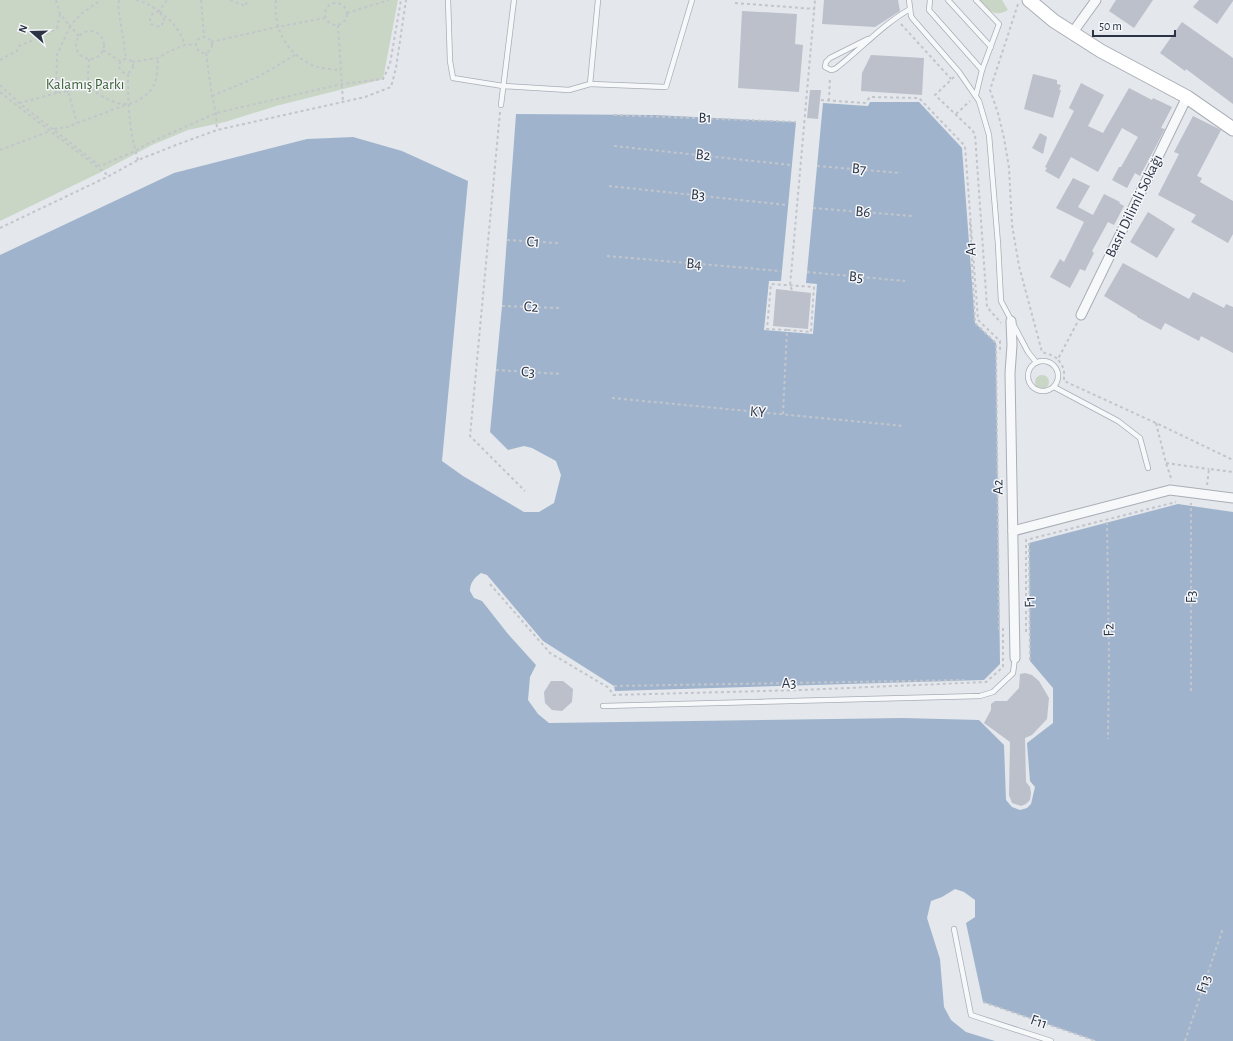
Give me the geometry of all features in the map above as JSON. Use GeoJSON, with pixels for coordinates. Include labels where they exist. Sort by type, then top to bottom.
{"type":"FeatureCollection","features":[{"type":"Feature","properties":{"kind":"street"},"geometry":{"type":"LineString","coordinates":[[1029,0],[1054,21],[1101,51],[1187,97],[1233,128]]}},
{"type":"Feature","properties":{"kind":"street"},"geometry":{"type":"LineString","coordinates":[[1073,32],[1096,0]]}},
{"type":"Feature","properties":{"kind":"street","name":"Basri Dilimli Sokağı"},"geometry":{"type":"LineString","coordinates":[[1081,315],[1187,97]]}},
{"type":"Feature","properties":{"kind":"street"},"geometry":{"type":"LineString","coordinates":[[1012,321],[1010,373],[1015,658]]}},
{"type":"Feature","properties":{"kind":"street"},"geometry":{"type":"LineString","coordinates":[[1013,532],[1170,490],[1233,498]]}},
{"type":"Feature","properties":{"kind":"lane"},"geometry":{"type":"LineString","coordinates":[[448,0],[450,61],[453,78],[504,86],[570,90],[590,84],[666,87],[692,0]]}},
{"type":"Feature","properties":{"kind":"lane"},"geometry":{"type":"LineString","coordinates":[[501,105],[514,0]]}},
{"type":"Feature","properties":{"kind":"lane"},"geometry":{"type":"LineString","coordinates":[[590,84],[598,0]]}},
{"type":"Feature","properties":{"kind":"lane"},"geometry":{"type":"LineString","coordinates":[[930,0],[929,10],[982,70]]}},
{"type":"Feature","properties":{"kind":"lane"},"geometry":{"type":"LineString","coordinates":[[948,0],[991,46]]}},
{"type":"Feature","properties":{"kind":"lane"},"geometry":{"type":"LineString","coordinates":[[976,0],[998,24],[982,70],[976,95]]}},
{"type":"Feature","properties":{"kind":"lane"},"geometry":{"type":"LineString","coordinates":[[868,39],[827,60],[825,67],[831,70],[842,64],[868,39],[896,18],[910,3]]}},
{"type":"Feature","properties":{"kind":"lane"},"geometry":{"type":"LineString","coordinates":[[910,3],[913,18],[959,72],[979,101],[990,135],[998,244],[1000,301],[1028,352],[1036,362]]}},
{"type":"Feature","properties":{"kind":"lane"},"geometry":{"type":"LineString","coordinates":[[1041,360],[1050,362],[1057,369],[1058,378],[1054,387],[1050,390],[1040,391],[1032,386],[1029,381],[1029,371],[1031,366],[1041,360]]}},
{"type":"Feature","properties":{"kind":"lane"},"geometry":{"type":"LineString","coordinates":[[1054,387],[1118,421],[1140,438],[1148,468]]}},
{"type":"Feature","properties":{"kind":"lane"},"geometry":{"type":"LineString","coordinates":[[603,706],[980,696],[993,692],[1013,673],[1015,658]]}},
{"type":"Feature","properties":{"kind":"lane"},"geometry":{"type":"LineString","coordinates":[[954,929],[971,1015],[1052,1041]]}},
{"type":"Feature","properties":{"kind":"path"},"geometry":{"type":"LineString","coordinates":[[56,0],[60,14],[79,36]]}},
{"type":"Feature","properties":{"kind":"path"},"geometry":{"type":"LineString","coordinates":[[68,91],[56,93],[57,55],[70,26],[81,14],[101,0]]}},
{"type":"Feature","properties":{"kind":"path"},"geometry":{"type":"LineString","coordinates":[[119,0],[118,5],[126,59]]}},
{"type":"Feature","properties":{"kind":"path"},"geometry":{"type":"LineString","coordinates":[[136,0],[146,3],[159,11],[172,22],[180,33],[185,45]]}},
{"type":"Feature","properties":{"kind":"path"},"geometry":{"type":"LineString","coordinates":[[159,11],[165,21],[162,25],[157,27],[151,24],[150,19],[152,14],[159,11],[167,0]]}},
{"type":"Feature","properties":{"kind":"path"},"geometry":{"type":"LineString","coordinates":[[201,0],[204,37]]}},
{"type":"Feature","properties":{"kind":"path"},"geometry":{"type":"LineString","coordinates":[[230,0],[246,6],[247,0]]}},
{"type":"Feature","properties":{"kind":"path"},"geometry":{"type":"LineString","coordinates":[[276,0],[275,11],[277,27],[287,45],[295,55],[311,65],[341,70]]}},
{"type":"Feature","properties":{"kind":"path"},"geometry":{"type":"LineString","coordinates":[[347,13],[389,0]]}},
{"type":"Feature","properties":{"kind":"path"},"geometry":{"type":"LineString","coordinates":[[0,85],[19,103],[100,166],[216,113],[342,84],[383,79],[390,64],[401,0]]}},
{"type":"Feature","properties":{"kind":"path"},"geometry":{"type":"LineString","coordinates":[[0,228],[109,176],[138,160],[217,130],[365,97],[391,87],[396,68],[406,0]]}},
{"type":"Feature","properties":{"kind":"path"},"geometry":{"type":"LineString","coordinates":[[792,290],[790,286],[815,0]]}},
{"type":"Feature","properties":{"kind":"path"},"geometry":{"type":"LineString","coordinates":[[1019,0],[990,90],[998,113],[1009,168],[1012,225],[1019,266],[1042,352],[1058,359],[1064,369],[1064,381],[1233,460]]}},
{"type":"Feature","properties":{"kind":"path"},"geometry":{"type":"LineString","coordinates":[[336,1],[344,5],[347,13],[344,22],[338,25],[329,23],[325,18],[327,8],[336,1]]}},
{"type":"Feature","properties":{"kind":"path"},"geometry":{"type":"LineString","coordinates":[[735,3],[815,9]]}},
{"type":"Feature","properties":{"kind":"path"},"geometry":{"type":"LineString","coordinates":[[0,60],[17,51],[19,46],[57,28],[60,14]]}},
{"type":"Feature","properties":{"kind":"path"},"geometry":{"type":"LineString","coordinates":[[211,42],[325,18]]}},
{"type":"Feature","properties":{"kind":"path"},"geometry":{"type":"LineString","coordinates":[[896,18],[951,79]]}},
{"type":"Feature","properties":{"kind":"path"},"geometry":{"type":"LineString","coordinates":[[338,25],[343,102]]}},
{"type":"Feature","properties":{"kind":"path"},"geometry":{"type":"LineString","coordinates":[[87,32],[96,33],[103,40],[103,50],[98,56],[89,59],[81,56],[78,53],[76,44],[79,36],[87,32]]}},
{"type":"Feature","properties":{"kind":"path"},"geometry":{"type":"LineString","coordinates":[[196,44],[199,51],[206,53],[211,50],[211,42],[208,38],[204,37]]}},
{"type":"Feature","properties":{"kind":"path"},"geometry":{"type":"LineString","coordinates":[[196,44],[199,39],[204,37]]}},
{"type":"Feature","properties":{"kind":"path"},"geometry":{"type":"LineString","coordinates":[[120,61],[126,59],[132,62],[158,58],[185,45],[196,44]]}},
{"type":"Feature","properties":{"kind":"path"},"geometry":{"type":"LineString","coordinates":[[103,50],[120,61]]}},
{"type":"Feature","properties":{"kind":"path"},"geometry":{"type":"LineString","coordinates":[[206,53],[216,113],[217,130]]}},
{"type":"Feature","properties":{"kind":"path"},"geometry":{"type":"LineString","coordinates":[[212,96],[260,76],[295,55]]}},
{"type":"Feature","properties":{"kind":"path"},"geometry":{"type":"LineString","coordinates":[[0,150],[54,129],[67,127],[140,100],[151,91],[156,79],[158,58]]}},
{"type":"Feature","properties":{"kind":"path"},"geometry":{"type":"LineString","coordinates":[[89,59],[89,84],[95,92],[105,98],[128,104]]}},
{"type":"Feature","properties":{"kind":"path"},"geometry":{"type":"LineString","coordinates":[[120,61],[118,66],[119,70],[128,74]]}},
{"type":"Feature","properties":{"kind":"path"},"geometry":{"type":"LineString","coordinates":[[132,62],[133,69],[128,74],[129,121],[138,160]]}},
{"type":"Feature","properties":{"kind":"path"},"geometry":{"type":"LineString","coordinates":[[829,101],[831,70]]}},
{"type":"Feature","properties":{"kind":"path"},"geometry":{"type":"LineString","coordinates":[[959,72],[936,95],[975,134],[987,307],[1012,335]]}},
{"type":"Feature","properties":{"kind":"path"},"geometry":{"type":"LineString","coordinates":[[14,104],[68,91],[89,84]]}},
{"type":"Feature","properties":{"kind":"path"},"geometry":{"type":"LineString","coordinates":[[68,91],[77,123]]}},
{"type":"Feature","properties":{"kind":"path"},"geometry":{"type":"LineString","coordinates":[[0,92],[109,176]]}},
{"type":"Feature","properties":{"kind":"path"},"geometry":{"type":"LineString","coordinates":[[956,114],[976,95]]}},
{"type":"Feature","properties":{"kind":"path"},"geometry":{"type":"LineString","coordinates":[[821,100],[865,103],[870,97],[919,98],[965,146],[978,320],[1000,341],[1000,357]]}},
{"type":"Feature","properties":{"kind":"path"},"geometry":{"type":"LineString","coordinates":[[501,105],[470,436],[525,491]]}},
{"type":"Feature","properties":{"kind":"path","name":"B1"},"geometry":{"type":"LineString","coordinates":[[614,115],[796,122]]}},
{"type":"Feature","properties":{"kind":"path","name":"B2"},"geometry":{"type":"LineString","coordinates":[[614,146],[791,164]]}},
{"type":"Feature","properties":{"kind":"path","name":"A1"},"geometry":{"type":"LineString","coordinates":[[965,146],[975,323],[996,342]]}},
{"type":"Feature","properties":{"kind":"path","name":"B7"},"geometry":{"type":"LineString","coordinates":[[817,166],[901,173]]}},
{"type":"Feature","properties":{"kind":"path","name":"B3"},"geometry":{"type":"LineString","coordinates":[[609,186],[787,205]]}},
{"type":"Feature","properties":{"kind":"path","name":"B6"},"geometry":{"type":"LineString","coordinates":[[813,208],[912,216]]}},
{"type":"Feature","properties":{"kind":"path","name":"C1"},"geometry":{"type":"LineString","coordinates":[[507,240],[558,243]]}},
{"type":"Feature","properties":{"kind":"path","name":"B4"},"geometry":{"type":"LineString","coordinates":[[607,256],[781,271]]}},
{"type":"Feature","properties":{"kind":"path","name":"B5"},"geometry":{"type":"LineString","coordinates":[[807,272],[905,281]]}},
{"type":"Feature","properties":{"kind":"path"},"geometry":{"type":"LineString","coordinates":[[771,284],[814,287],[811,332],[787,330],[767,329],[771,284]]}},
{"type":"Feature","properties":{"kind":"path","name":"C2"},"geometry":{"type":"LineString","coordinates":[[502,306],[561,308]]}},
{"type":"Feature","properties":{"kind":"path"},"geometry":{"type":"LineString","coordinates":[[1058,359],[1081,315]]}},
{"type":"Feature","properties":{"kind":"path"},"geometry":{"type":"LineString","coordinates":[[783,414],[787,330]]}},
{"type":"Feature","properties":{"kind":"path","name":"A2"},"geometry":{"type":"LineString","coordinates":[[996,342],[999,632]]}},
{"type":"Feature","properties":{"kind":"path","name":"C3"},"geometry":{"type":"LineString","coordinates":[[496,370],[561,374]]}},
{"type":"Feature","properties":{"kind":"path","name":"KY"},"geometry":{"type":"LineString","coordinates":[[612,398],[904,426]]}},
{"type":"Feature","properties":{"kind":"path"},"geometry":{"type":"LineString","coordinates":[[1156,423],[1166,463],[1174,486]]}},
{"type":"Feature","properties":{"kind":"path"},"geometry":{"type":"LineString","coordinates":[[1166,463],[1233,472]]}},
{"type":"Feature","properties":{"kind":"path"},"geometry":{"type":"LineString","coordinates":[[1207,490],[1209,469]]}},
{"type":"Feature","properties":{"kind":"path"},"geometry":{"type":"LineString","coordinates":[[1026,639],[1026,540],[1178,501]]}},
{"type":"Feature","properties":{"kind":"path","name":"F3"},"geometry":{"type":"LineString","coordinates":[[1184,502],[1192,503],[1191,691]]}},
{"type":"Feature","properties":{"kind":"path","name":"F2"},"geometry":{"type":"LineString","coordinates":[[1107,522],[1109,659],[1108,738]]}},
{"type":"Feature","properties":{"kind":"path","name":"F1"},"geometry":{"type":"LineString","coordinates":[[1029,543],[1030,661]]}},
{"type":"Feature","properties":{"kind":"path"},"geometry":{"type":"LineString","coordinates":[[490,584],[550,652],[609,688],[613,695],[840,689],[986,682],[1003,667],[1003,621]]}},
{"type":"Feature","properties":{"kind":"path","name":"A3"},"geometry":{"type":"LineString","coordinates":[[614,686],[964,680]]}},
{"type":"Feature","properties":{"kind":"path","name":"F13"},"geometry":{"type":"LineString","coordinates":[[1186,1041],[1223,928]]}},
{"type":"Feature","properties":{"kind":"path","name":"F11"},"geometry":{"type":"LineString","coordinates":[[983,1002],[1096,1041]]}},
{"type":"Feature","properties":{"kind":"green space","name":"Kalamış Parkı"},"geometry":{"type":"Polygon","coordinates":[[[0,0],[398,0],[383,79],[276,106],[225,122],[188,130],[152,145],[99,173],[0,221],[0,0]]]}},
{"type":"Feature","properties":{"kind":"green space"},"geometry":{"type":"Polygon","coordinates":[[[979,0],[1002,0],[1008,10],[999,13],[992,12],[979,0]]]}},
{"type":"Feature","properties":{"kind":"green space"},"geometry":{"type":"Polygon","coordinates":[[[1039,375],[1045,375],[1049,379],[1049,385],[1045,389],[1039,389],[1035,385],[1035,379],[1039,375]]]}},
{"type":"Feature","properties":{"kind":"water"},"geometry":{"type":"Polygon","coordinates":[[[870,102],[919,102],[962,148],[975,323],[996,343],[1000,664],[984,680],[615,691],[614,686],[543,641],[487,575],[481,573],[476,577],[472,583],[470,591],[474,598],[482,601],[508,634],[536,665],[530,677],[528,700],[538,714],[549,723],[903,718],[979,720],[1004,745],[1006,800],[1012,807],[1020,810],[1027,808],[1031,804],[1035,787],[1030,781],[1027,743],[1053,723],[1053,688],[1030,661],[1029,543],[1178,504],[1233,512],[1233,1041],[1096,1041],[983,1002],[966,923],[975,917],[975,900],[964,892],[955,889],[942,897],[931,901],[927,918],[940,959],[944,1007],[951,1020],[966,1032],[995,1041],[0,1041],[0,255],[174,173],[307,139],[353,137],[402,151],[468,181],[442,461],[463,476],[524,512],[539,512],[554,503],[561,475],[556,461],[532,448],[524,446],[508,450],[490,432],[502,306],[516,114],[655,115],[796,122],[781,281],[769,281],[764,330],[813,334],[817,284],[806,283],[823,103],[868,106],[870,102]]]}},
{"type":"Feature","properties":{"kind":"building"},"geometry":{"type":"Polygon","coordinates":[[[824,0],[898,0],[900,11],[875,27],[822,24],[824,0]]]}},
{"type":"Feature","properties":{"kind":"building"},"geometry":{"type":"Polygon","coordinates":[[[1116,0],[1153,0],[1134,28],[1109,11],[1116,0]]]}},
{"type":"Feature","properties":{"kind":"building"},"geometry":{"type":"Polygon","coordinates":[[[1199,0],[1233,1],[1217,24],[1193,7],[1199,0]]]}},
{"type":"Feature","properties":{"kind":"building"},"geometry":{"type":"Polygon","coordinates":[[[742,11],[797,14],[795,44],[803,45],[799,92],[738,88],[742,11]]]}},
{"type":"Feature","properties":{"kind":"building"},"geometry":{"type":"Polygon","coordinates":[[[1182,22],[1233,58],[1233,104],[1186,69],[1185,71],[1160,53],[1182,22]]]}},
{"type":"Feature","properties":{"kind":"building"},"geometry":{"type":"Polygon","coordinates":[[[871,55],[924,58],[922,95],[861,91],[862,73],[871,55]]]}},
{"type":"Feature","properties":{"kind":"building"},"geometry":{"type":"Polygon","coordinates":[[[1033,74],[1057,80],[1057,84],[1061,85],[1053,118],[1024,109],[1033,74]]]}},
{"type":"Feature","properties":{"kind":"building"},"geometry":{"type":"Polygon","coordinates":[[[1081,83],[1104,95],[1088,126],[1103,133],[1129,88],[1152,100],[1153,98],[1172,107],[1161,128],[1165,129],[1140,176],[1135,173],[1127,188],[1112,180],[1138,137],[1122,128],[1098,172],[1071,157],[1059,179],[1045,171],[1047,168],[1045,167],[1074,111],[1069,108],[1081,83]]]}},
{"type":"Feature","properties":{"kind":"building"},"geometry":{"type":"Polygon","coordinates":[[[810,90],[821,90],[818,119],[807,118],[810,90]]]}},
{"type":"Feature","properties":{"kind":"building"},"geometry":{"type":"Polygon","coordinates":[[[1193,116],[1221,130],[1197,176],[1202,178],[1200,182],[1233,201],[1233,234],[1228,243],[1191,222],[1196,215],[1158,195],[1179,154],[1174,152],[1193,116]]]}},
{"type":"Feature","properties":{"kind":"building"},"geometry":{"type":"Polygon","coordinates":[[[1040,133],[1047,137],[1043,154],[1032,148],[1040,133]]]}},
{"type":"Feature","properties":{"kind":"building"},"geometry":{"type":"Polygon","coordinates":[[[1073,178],[1090,186],[1078,207],[1093,215],[1104,194],[1120,202],[1119,203],[1124,206],[1114,225],[1108,222],[1092,251],[1094,253],[1085,271],[1080,269],[1070,288],[1050,277],[1060,259],[1064,262],[1084,222],[1056,208],[1073,178]]]}},
{"type":"Feature","properties":{"kind":"building"},"geometry":{"type":"Polygon","coordinates":[[[1148,212],[1175,229],[1157,258],[1130,242],[1148,212]]]}},
{"type":"Feature","properties":{"kind":"building"},"geometry":{"type":"Polygon","coordinates":[[[1123,263],[1189,299],[1193,292],[1224,308],[1226,304],[1233,307],[1233,353],[1201,336],[1199,341],[1165,323],[1161,330],[1104,296],[1123,263]]]}},
{"type":"Feature","properties":{"kind":"building"},"geometry":{"type":"Polygon","coordinates":[[[776,289],[811,293],[808,329],[773,326],[776,289]]]}},
{"type":"Feature","properties":{"kind":"building"},"geometry":{"type":"Polygon","coordinates":[[[1025,673],[1032,675],[1039,681],[1049,698],[1047,719],[1032,735],[1025,738],[1026,782],[1030,787],[1031,793],[1030,800],[1021,806],[1012,803],[1009,795],[1010,742],[984,723],[991,710],[991,704],[995,701],[1007,701],[1019,688],[1020,674],[1025,673]]]}},
{"type":"Feature","properties":{"kind":"building"},"geometry":{"type":"Polygon","coordinates":[[[551,681],[563,681],[573,689],[572,702],[562,711],[552,710],[545,703],[544,692],[551,681]]]}}]}
